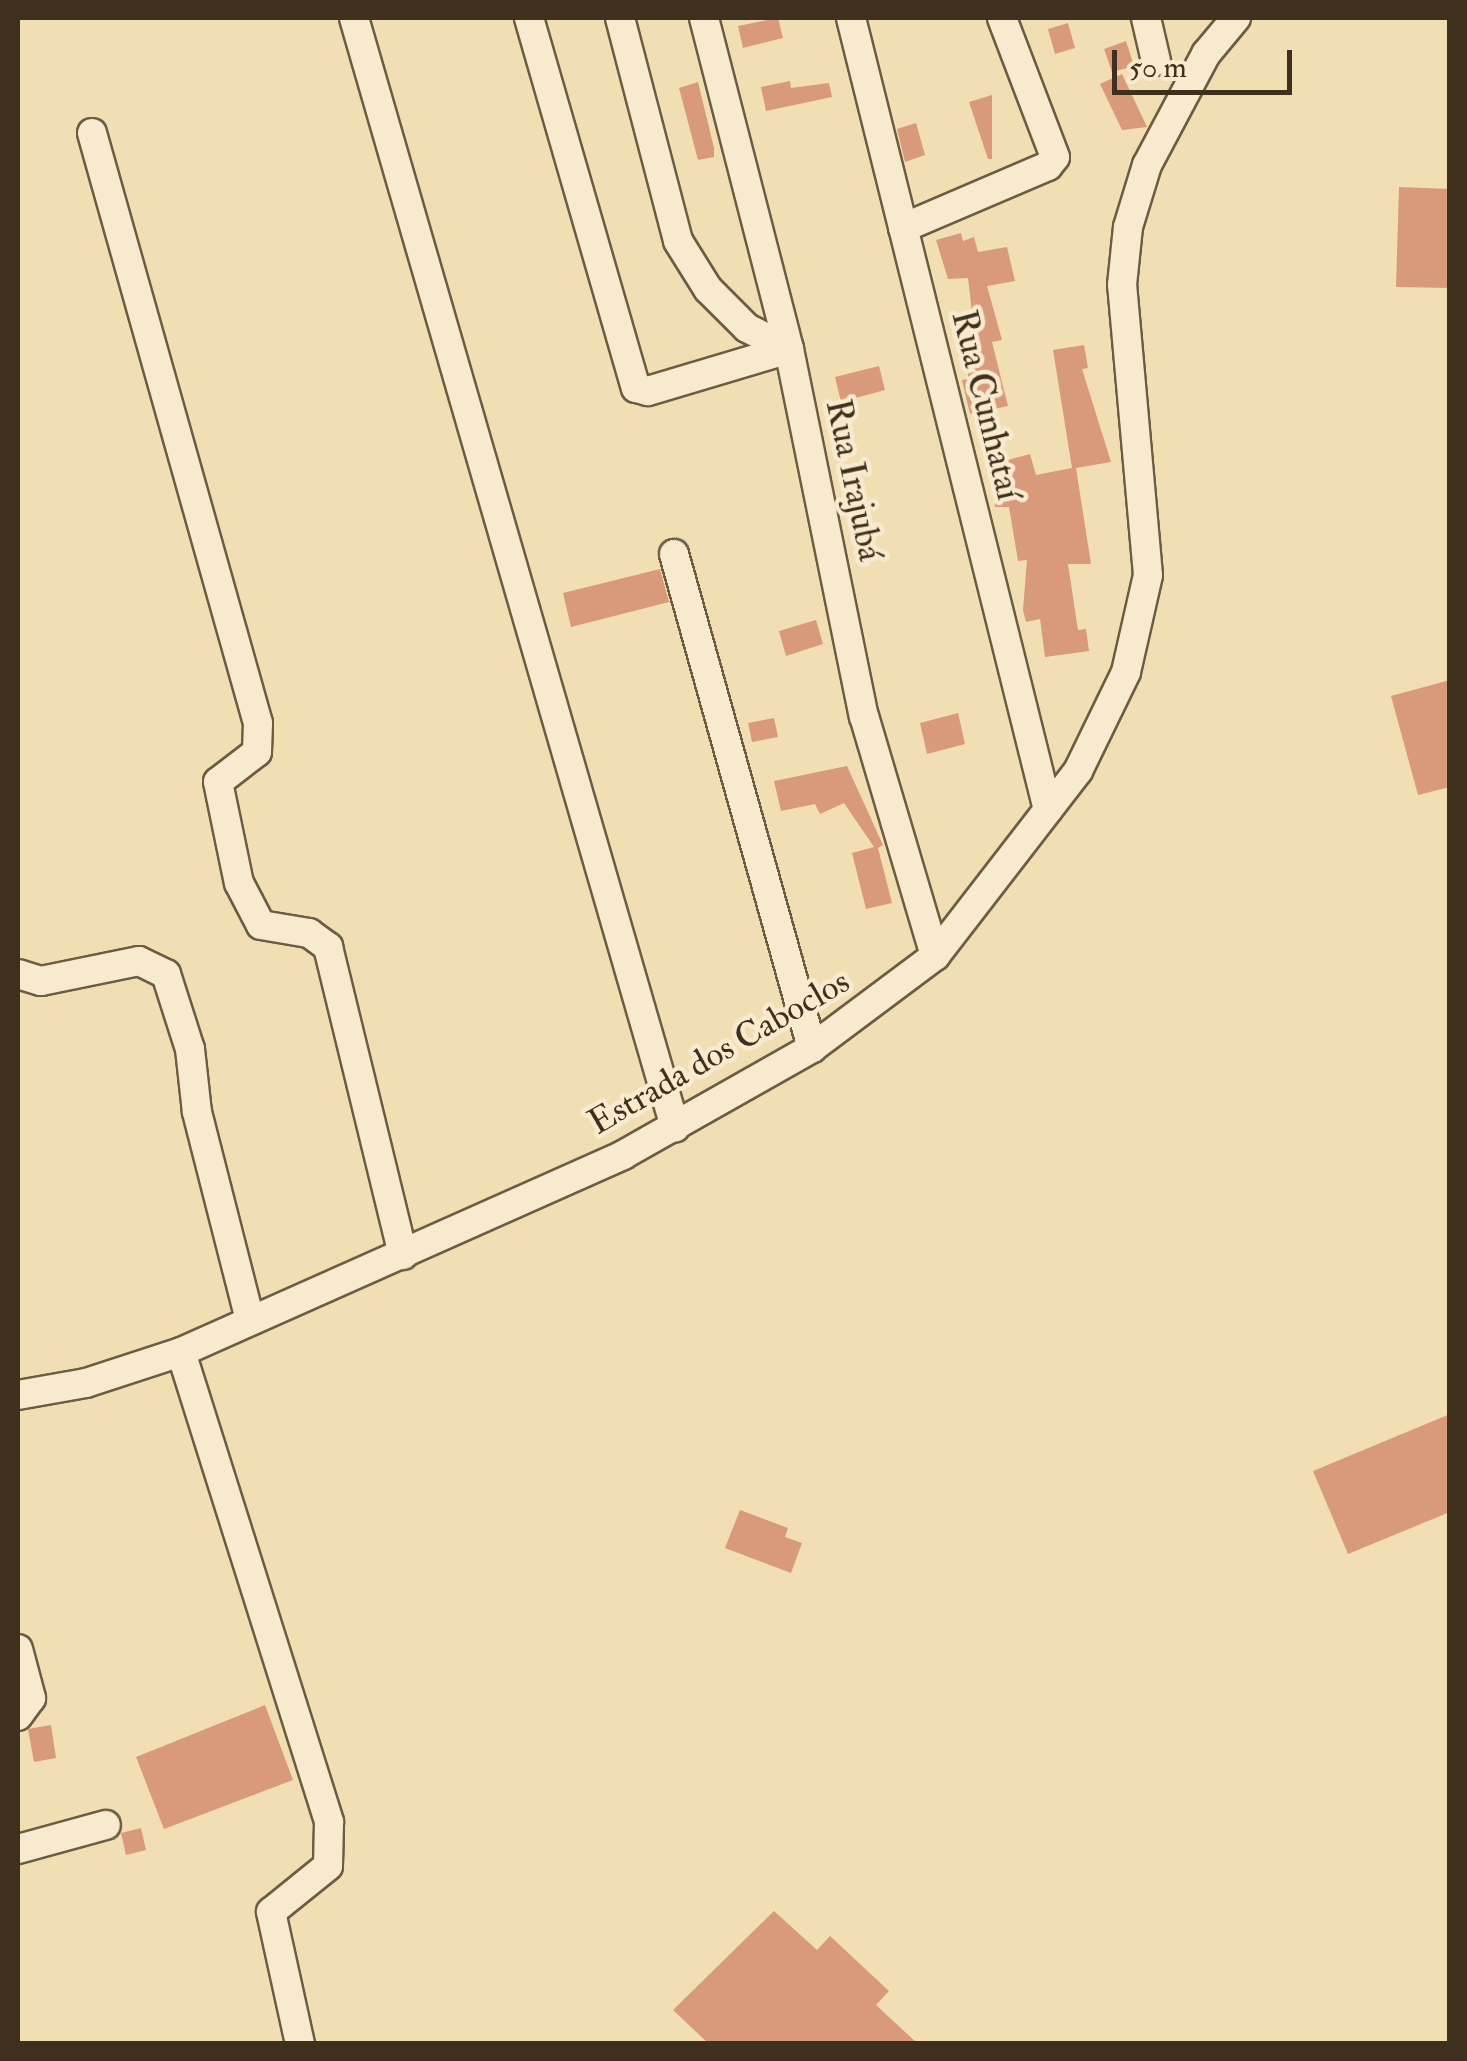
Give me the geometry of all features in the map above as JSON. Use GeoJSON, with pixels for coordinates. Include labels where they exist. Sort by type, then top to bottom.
{"type":"FeatureCollection","features":[{"type":"Feature","properties":{"kind":"street"},"geometry":{"type":"LineString","coordinates":[[354,18],[675,1126]]}},
{"type":"Feature","properties":{"kind":"street"},"geometry":{"type":"LineString","coordinates":[[530,18],[636,388],[648,391],[789,350]]}},
{"type":"Feature","properties":{"kind":"street"},"geometry":{"type":"LineString","coordinates":[[620,18],[678,242],[708,288],[747,328],[789,350]]}},
{"type":"Feature","properties":{"kind":"street","name":"Rua Irajubá"},"geometry":{"type":"LineString","coordinates":[[704,18],[789,350],[864,716],[936,956]]}},
{"type":"Feature","properties":{"kind":"street","name":"Rua Cunhataí"},"geometry":{"type":"LineString","coordinates":[[850,18],[1048,810]]}},
{"type":"Feature","properties":{"kind":"street"},"geometry":{"type":"LineString","coordinates":[[903,228],[1048,166],[1052,145],[1002,18]]}},
{"type":"Feature","properties":{"kind":"street"},"geometry":{"type":"LineString","coordinates":[[1146,18],[1156,61]]}},
{"type":"Feature","properties":{"kind":"street","name":"Estrada dos Caboclos"},"geometry":{"type":"LineString","coordinates":[[18,1395],[86,1383],[180,1352],[403,1254],[675,1126],[812,1048],[936,956],[1048,810],[1112,712],[1148,575],[1122,285],[1128,227],[1148,164],[1206,54],[1236,18]]}},
{"type":"Feature","properties":{"kind":"street"},"geometry":{"type":"LineString","coordinates":[[92,133],[258,723],[257,752],[218,782],[239,884],[261,925],[309,932],[328,946],[403,1254]]}},
{"type":"Feature","properties":{"kind":"street"},"geometry":{"type":"LineString","coordinates":[[674,554],[812,1048]]}},
{"type":"Feature","properties":{"kind":"street"},"geometry":{"type":"LineString","coordinates":[[18,974],[41,981],[139,961],[166,974],[190,1049],[197,1112],[250,1320]]}},
{"type":"Feature","properties":{"kind":"street"},"geometry":{"type":"LineString","coordinates":[[180,1352],[329,1822],[328,1866],[316,1882],[282,1897],[271,1912],[300,2044]]}},
{"type":"Feature","properties":{"kind":"street"},"geometry":{"type":"LineString","coordinates":[[18,1649],[31,1698],[18,1716]]}},
{"type":"Feature","properties":{"kind":"street"},"geometry":{"type":"LineString","coordinates":[[18,1849],[106,1825]]}},
{"type":"Feature","properties":{"kind":"building"},"geometry":{"type":"Polygon","coordinates":[[[778,18],[783,38],[743,48],[738,26],[778,18]]]}},
{"type":"Feature","properties":{"kind":"building"},"geometry":{"type":"Polygon","coordinates":[[[1068,23],[1075,48],[1055,54],[1048,29],[1068,23]]]}},
{"type":"Feature","properties":{"kind":"building"},"geometry":{"type":"Polygon","coordinates":[[[1126,41],[1134,66],[1112,72],[1104,49],[1126,41]]]}},
{"type":"Feature","properties":{"kind":"building"},"geometry":{"type":"Polygon","coordinates":[[[1122,74],[1147,127],[1122,130],[1100,84],[1122,74]]]}},
{"type":"Feature","properties":{"kind":"building"},"geometry":{"type":"Polygon","coordinates":[[[790,81],[791,88],[829,83],[832,97],[766,111],[761,87],[790,81]]]}},
{"type":"Feature","properties":{"kind":"building"},"geometry":{"type":"Polygon","coordinates":[[[698,82],[714,157],[698,160],[679,88],[698,82]]]}},
{"type":"Feature","properties":{"kind":"building"},"geometry":{"type":"Polygon","coordinates":[[[992,95],[992,159],[988,159],[969,102],[992,95]]]}},
{"type":"Feature","properties":{"kind":"building"},"geometry":{"type":"Polygon","coordinates":[[[916,123],[925,155],[905,162],[897,129],[916,123]]]}},
{"type":"Feature","properties":{"kind":"building"},"geometry":{"type":"Polygon","coordinates":[[[1399,187],[1450,189],[1450,288],[1396,287],[1399,187]]]}},
{"type":"Feature","properties":{"kind":"building"},"geometry":{"type":"Polygon","coordinates":[[[961,233],[963,241],[974,237],[978,252],[1007,247],[1015,281],[987,286],[1002,340],[992,342],[1008,406],[970,414],[962,380],[968,379],[969,356],[977,356],[968,278],[948,279],[936,240],[961,233]]]}},
{"type":"Feature","properties":{"kind":"building"},"geometry":{"type":"Polygon","coordinates":[[[1084,345],[1088,368],[1082,369],[1111,462],[1076,468],[1091,564],[1068,564],[1078,630],[1086,629],[1089,651],[1045,657],[1040,619],[1026,622],[1023,610],[1027,560],[1018,561],[1009,507],[995,507],[994,484],[1001,484],[996,463],[1030,454],[1036,475],[1072,468],[1053,350],[1084,345]]]}},
{"type":"Feature","properties":{"kind":"building"},"geometry":{"type":"Polygon","coordinates":[[[879,366],[885,390],[841,402],[835,377],[879,366]]]}},
{"type":"Feature","properties":{"kind":"building"},"geometry":{"type":"Polygon","coordinates":[[[660,569],[669,602],[571,627],[563,593],[660,569]]]}},
{"type":"Feature","properties":{"kind":"building"},"geometry":{"type":"Polygon","coordinates":[[[816,620],[823,644],[786,656],[779,631],[816,620]]]}},
{"type":"Feature","properties":{"kind":"building"},"geometry":{"type":"Polygon","coordinates":[[[1450,680],[1450,787],[1418,795],[1391,696],[1450,680]]]}},
{"type":"Feature","properties":{"kind":"building"},"geometry":{"type":"Polygon","coordinates":[[[958,713],[965,744],[927,754],[920,723],[958,713]]]}},
{"type":"Feature","properties":{"kind":"building"},"geometry":{"type":"Polygon","coordinates":[[[774,718],[778,737],[752,742],[748,723],[774,718]]]}},
{"type":"Feature","properties":{"kind":"building"},"geometry":{"type":"Polygon","coordinates":[[[847,766],[883,845],[878,848],[892,903],[866,909],[852,853],[874,847],[844,803],[820,814],[815,804],[781,811],[774,781],[847,766]]]}},
{"type":"Feature","properties":{"kind":"building"},"geometry":{"type":"Polygon","coordinates":[[[1450,1414],[1450,1512],[1348,1554],[1313,1471],[1450,1414]]]}},
{"type":"Feature","properties":{"kind":"building"},"geometry":{"type":"Polygon","coordinates":[[[740,1510],[788,1528],[785,1537],[802,1543],[791,1573],[725,1548],[740,1510]]]}},
{"type":"Feature","properties":{"kind":"building"},"geometry":{"type":"Polygon","coordinates":[[[265,1705],[293,1780],[164,1829],[136,1757],[265,1705]]]}},
{"type":"Feature","properties":{"kind":"building"},"geometry":{"type":"Polygon","coordinates":[[[51,1725],[56,1758],[34,1762],[28,1729],[51,1725]]]}},
{"type":"Feature","properties":{"kind":"building"},"geometry":{"type":"Polygon","coordinates":[[[141,1828],[146,1850],[126,1855],[121,1833],[141,1828]]]}},
{"type":"Feature","properties":{"kind":"building"},"geometry":{"type":"Polygon","coordinates":[[[774,1911],[817,1950],[830,1936],[889,1991],[876,2005],[918,2044],[709,2044],[673,2010],[774,1911]]]}}]}
